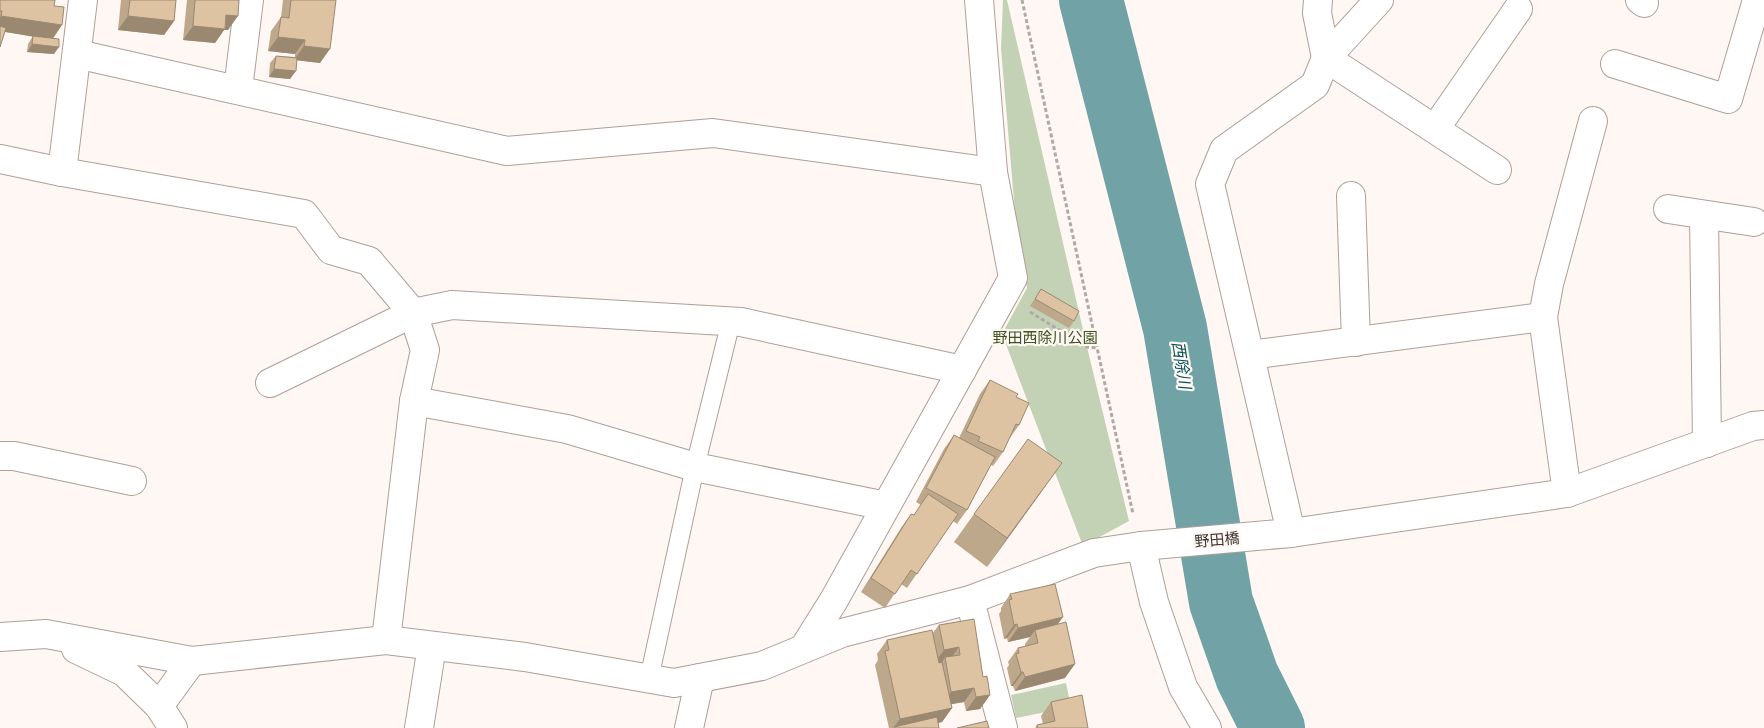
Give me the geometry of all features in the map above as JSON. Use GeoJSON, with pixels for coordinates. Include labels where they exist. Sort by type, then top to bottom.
{"type":"FeatureCollection","features":[{"type":"Feature","properties":{"kind":"street"},"geometry":{"type":"LineString","coordinates":[[62,172],[82,0]]}},
{"type":"Feature","properties":{"kind":"street"},"geometry":{"type":"LineString","coordinates":[[238,89],[249,0]]}},
{"type":"Feature","properties":{"kind":"street"},"geometry":{"type":"LineString","coordinates":[[804,648],[834,600],[1013,278],[993,172],[979,0]]}},
{"type":"Feature","properties":{"kind":"street"},"geometry":{"type":"LineString","coordinates":[[1318,0],[1317,13],[1326,58],[1497,170]]}},
{"type":"Feature","properties":{"kind":"street"},"geometry":{"type":"LineString","coordinates":[[1292,533],[1210,184],[1224,150],[1314,85],[1326,58],[1378,0]]}},
{"type":"Feature","properties":{"kind":"street"},"geometry":{"type":"LineString","coordinates":[[1615,64],[1728,99],[1757,0]]}},
{"type":"Feature","properties":{"kind":"street"},"geometry":{"type":"LineString","coordinates":[[1435,130],[1518,9]]}},
{"type":"Feature","properties":{"kind":"street"},"geometry":{"type":"LineString","coordinates":[[77,54],[507,151],[713,133],[993,172]]}},
{"type":"Feature","properties":{"kind":"street"},"geometry":{"type":"LineString","coordinates":[[1567,493],[1543,318],[1549,284],[1593,120]]}},
{"type":"Feature","properties":{"kind":"street"},"geometry":{"type":"LineString","coordinates":[[0,159],[62,172],[304,214],[331,250],[369,261],[413,313],[425,350],[414,401],[386,640]]}},
{"type":"Feature","properties":{"kind":"street"},"geometry":{"type":"LineString","coordinates":[[1351,196],[1356,342]]}},
{"type":"Feature","properties":{"kind":"street"},"geometry":{"type":"LineString","coordinates":[[1668,210],[1754,222]]}},
{"type":"Feature","properties":{"kind":"street"},"geometry":{"type":"LineString","coordinates":[[1704,215],[1707,443]]}},
{"type":"Feature","properties":{"kind":"street"},"geometry":{"type":"LineString","coordinates":[[270,383],[413,313],[452,305],[741,322],[962,370]]}},
{"type":"Feature","properties":{"kind":"street"},"geometry":{"type":"LineString","coordinates":[[1250,356],[1543,318]]}},
{"type":"Feature","properties":{"kind":"street"},"geometry":{"type":"LineString","coordinates":[[414,401],[567,429],[695,467],[886,506]]}},
{"type":"Feature","properties":{"kind":"street","name":"野田橋"},"geometry":{"type":"LineString","coordinates":[[0,637],[46,634],[192,660],[386,640],[525,657],[674,684],[762,666],[842,633],[970,600],[1094,553],[1141,546],[1292,533],[1567,493],[1753,426],[1764,425]]}},
{"type":"Feature","properties":{"kind":"street"},"geometry":{"type":"LineString","coordinates":[[0,456],[14,456],[132,481]]}},
{"type":"Feature","properties":{"kind":"street"},"geometry":{"type":"LineString","coordinates":[[1141,546],[1154,602],[1182,688],[1207,728]]}},
{"type":"Feature","properties":{"kind":"street"},"geometry":{"type":"LineString","coordinates":[[970,600],[1003,728]]}},
{"type":"Feature","properties":{"kind":"street"},"geometry":{"type":"LineString","coordinates":[[46,634],[124,672],[166,717],[192,660]]}},
{"type":"Feature","properties":{"kind":"street"},"geometry":{"type":"LineString","coordinates":[[419,728],[432,646]]}},
{"type":"Feature","properties":{"kind":"street"},"geometry":{"type":"LineString","coordinates":[[689,728],[700,678]]}},
{"type":"Feature","properties":{"kind":"lane"},"geometry":{"type":"LineString","coordinates":[[649,679],[695,467],[731,321]]}},
{"type":"Feature","properties":{"kind":"path"},"geometry":{"type":"LineString","coordinates":[[1022,0],[1141,546]]}},
{"type":"Feature","properties":{"kind":"path"},"geometry":{"type":"LineString","coordinates":[[1003,295],[1087,347],[1097,348]]}},
{"type":"Feature","properties":{"kind":"green space","name":"野田西除川公園"},"geometry":{"type":"Polygon","coordinates":[[[1003,0],[1007,0],[1129,521],[1083,546],[1002,334],[1027,288],[1015,212],[1001,49],[1003,0]]]}},
{"type":"Feature","properties":{"kind":"green space"},"geometry":{"type":"Polygon","coordinates":[[[1066,683],[1071,707],[1016,718],[1011,695],[1066,683]]]}},
{"type":"Feature","properties":{"kind":"building"},"geometry":{"type":"Polygon","coordinates":[[[0,0],[55,0],[54,6],[64,7],[62,25],[1,16],[0,0]]]}},
{"type":"Feature","properties":{"kind":"building"},"geometry":{"type":"Polygon","coordinates":[[[130,0],[176,0],[174,21],[128,16],[130,0]]]}},
{"type":"Feature","properties":{"kind":"building"},"geometry":{"type":"Polygon","coordinates":[[[195,0],[239,0],[238,16],[226,15],[225,29],[193,26],[195,0]]]}},
{"type":"Feature","properties":{"kind":"building"},"geometry":{"type":"Polygon","coordinates":[[[291,0],[336,0],[330,49],[304,46],[305,40],[278,37],[281,17],[289,18],[291,0]]]}},
{"type":"Feature","properties":{"kind":"building"},"geometry":{"type":"Polygon","coordinates":[[[0,26],[6,28],[0,47],[0,26]]]}},
{"type":"Feature","properties":{"kind":"building"},"geometry":{"type":"Polygon","coordinates":[[[33,36],[59,39],[59,47],[32,44],[33,36]]]}},
{"type":"Feature","properties":{"kind":"building"},"geometry":{"type":"Polygon","coordinates":[[[276,56],[297,58],[296,71],[274,69],[276,56]]]}},
{"type":"Feature","properties":{"kind":"building"},"geometry":{"type":"Polygon","coordinates":[[[1041,289],[1079,311],[1074,321],[1035,299],[1041,289]]]}},
{"type":"Feature","properties":{"kind":"building"},"geometry":{"type":"Polygon","coordinates":[[[990,380],[1018,394],[1016,397],[1029,403],[1019,425],[1016,424],[1003,452],[978,441],[980,437],[966,431],[990,380]]]}},
{"type":"Feature","properties":{"kind":"building"},"geometry":{"type":"Polygon","coordinates":[[[954,435],[995,457],[967,510],[926,488],[954,435]]]}},
{"type":"Feature","properties":{"kind":"building"},"geometry":{"type":"Polygon","coordinates":[[[1028,439],[1062,463],[1007,538],[974,514],[1028,439]]]}},
{"type":"Feature","properties":{"kind":"building"},"geometry":{"type":"Polygon","coordinates":[[[928,494],[958,514],[917,574],[911,570],[895,594],[871,578],[911,514],[914,515],[928,494]]]}},
{"type":"Feature","properties":{"kind":"building"},"geometry":{"type":"Polygon","coordinates":[[[1055,584],[1063,617],[1018,628],[1017,624],[1014,625],[1009,600],[1012,599],[1010,594],[1055,584]]]}},
{"type":"Feature","properties":{"kind":"building"},"geometry":{"type":"Polygon","coordinates":[[[974,619],[983,677],[987,676],[990,695],[976,697],[974,688],[951,692],[945,657],[960,655],[959,647],[944,650],[939,625],[974,619]]]}},
{"type":"Feature","properties":{"kind":"building"},"geometry":{"type":"Polygon","coordinates":[[[1066,622],[1075,664],[1025,677],[1023,672],[1021,672],[1016,654],[1019,653],[1018,648],[1038,643],[1035,630],[1066,622]]]}},
{"type":"Feature","properties":{"kind":"building"},"geometry":{"type":"Polygon","coordinates":[[[932,630],[939,663],[942,662],[952,708],[900,719],[885,651],[889,650],[887,640],[932,630]]]}},
{"type":"Feature","properties":{"kind":"building"},"geometry":{"type":"Polygon","coordinates":[[[1082,695],[1088,728],[1038,728],[1037,725],[1055,721],[1051,702],[1082,695]]]}},
{"type":"Feature","properties":{"kind":"building"},"geometry":{"type":"Polygon","coordinates":[[[937,717],[939,728],[894,727],[937,717]]]}},
{"type":"Feature","properties":{"kind":"building"},"geometry":{"type":"Polygon","coordinates":[[[987,721],[989,728],[957,728],[987,721]]]}},
{"type":"Feature","properties":{"kind":"waterway","name":"西除川"},"geometry":{"type":"LineString","coordinates":[[1091,0],[1175,328],[1221,602],[1247,676],[1273,728]]}}]}
